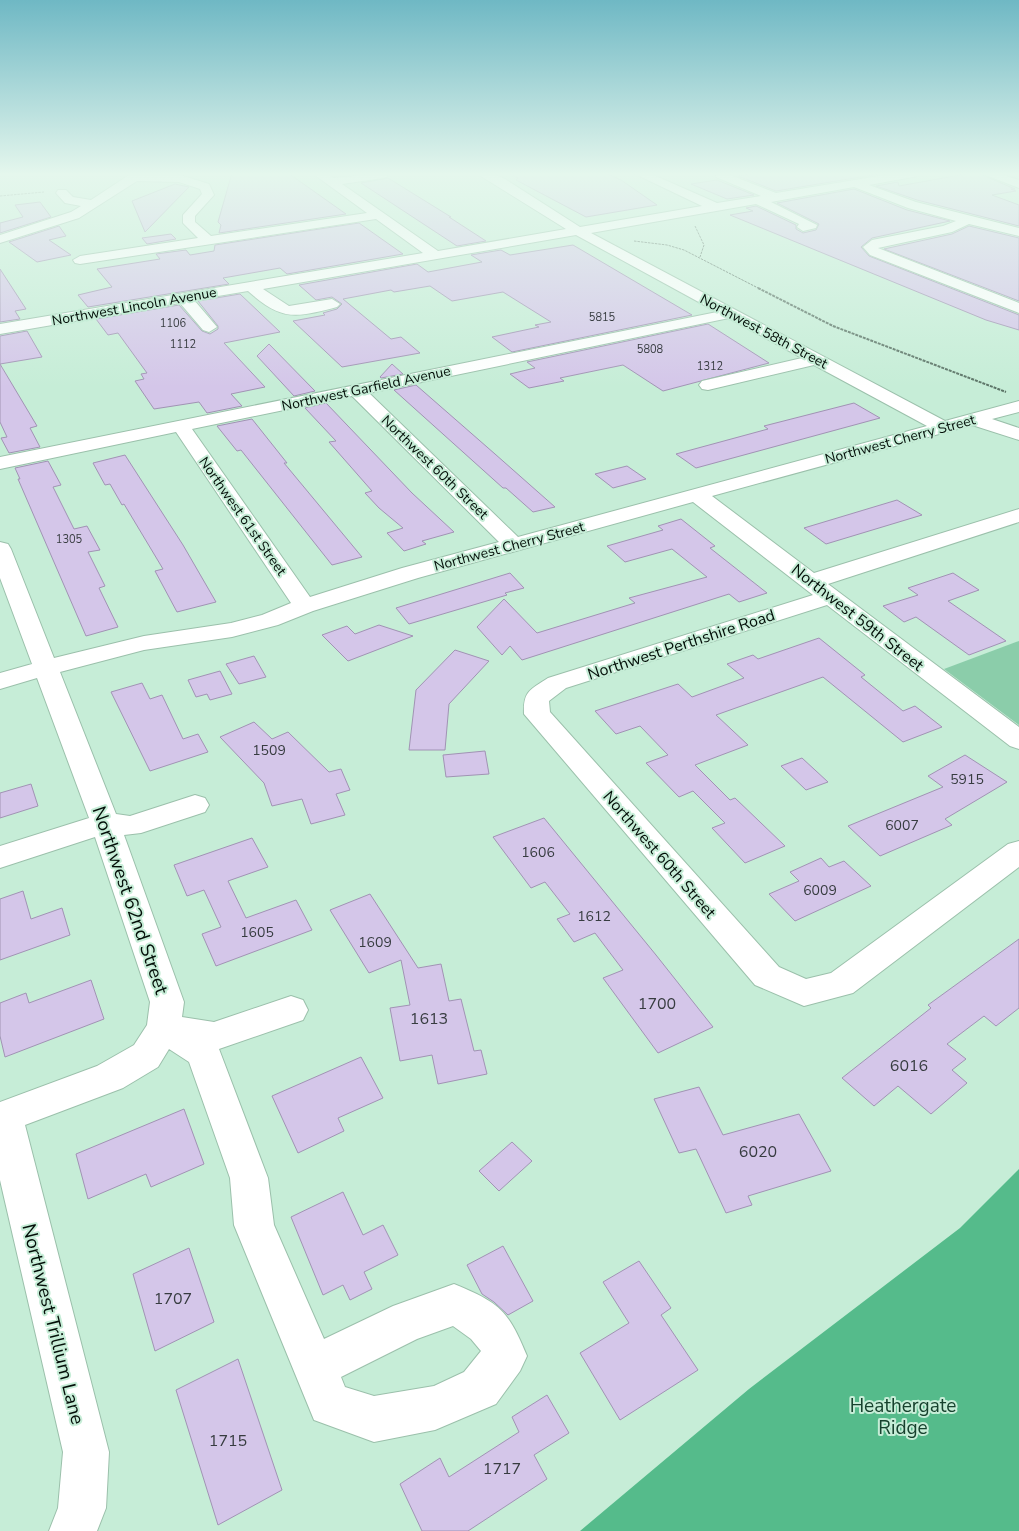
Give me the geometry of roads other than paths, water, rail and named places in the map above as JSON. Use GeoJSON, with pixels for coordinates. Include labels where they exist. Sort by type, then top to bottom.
{"type":"FeatureCollection","features":[{"type":"Feature","properties":{"kind":"street"},"geometry":{"type":"LineString","coordinates":[[80,260],[192,244]]}},
{"type":"Feature","properties":{"kind":"street"},"geometry":{"type":"LineString","coordinates":[[420,244],[435,255]]}},
{"type":"Feature","properties":{"kind":"street","name":"Northwest Lincoln Avenue"},"geometry":{"type":"LineString","coordinates":[[0,329],[498,244]]}},
{"type":"Feature","properties":{"kind":"street","name":"Northwest 58th Street"},"geometry":{"type":"LineString","coordinates":[[604,244],[943,427]]}},
{"type":"Feature","properties":{"kind":"street"},"geometry":{"type":"LineString","coordinates":[[874,244],[870,247],[875,252],[1019,308]]}},
{"type":"Feature","properties":{"kind":"street"},"geometry":{"type":"LineString","coordinates":[[251,286],[276,308],[287,313],[332,304]]}},
{"type":"Feature","properties":{"kind":"street"},"geometry":{"type":"LineString","coordinates":[[183,298],[209,327]]}},
{"type":"Feature","properties":{"kind":"street","name":"Northwest Garfield Avenue"},"geometry":{"type":"LineString","coordinates":[[0,464],[732,314]]}},
{"type":"Feature","properties":{"kind":"street"},"geometry":{"type":"LineString","coordinates":[[708,385],[817,359]]}},
{"type":"Feature","properties":{"kind":"street","name":"Northwest 60th Street"},"geometry":{"type":"LineString","coordinates":[[356,390],[514,544]]}},
{"type":"Feature","properties":{"kind":"street","name":"Northwest Cherry Street"},"geometry":{"type":"LineString","coordinates":[[0,681],[144,643],[189,638],[232,630],[270,620],[305,606],[410,573],[973,419],[1015,400]]}},
{"type":"Feature","properties":{"kind":"street"},"geometry":{"type":"LineString","coordinates":[[973,419],[1019,434]]}},
{"type":"Feature","properties":{"kind":"street","name":"Northwest 61st Street"},"geometry":{"type":"LineString","coordinates":[[181,426],[305,606]]}},
{"type":"Feature","properties":{"kind":"street","name":"Northwest 59th Street"},"geometry":{"type":"LineString","coordinates":[[697,494],[1019,740]]}},
{"type":"Feature","properties":{"kind":"street","name":"Northwest Perthshire Road"},"geometry":{"type":"LineString","coordinates":[[536,698],[557,683],[821,589],[1019,515]]}},
{"type":"Feature","properties":{"kind":"street","name":"Northwest 62nd Street"},"geometry":{"type":"LineString","coordinates":[[0,549],[105,823],[167,1002],[164,1028]]}},
{"type":"Feature","properties":{"kind":"street","name":"Northwest 60th Street"},"geometry":{"type":"LineString","coordinates":[[536,698],[537,714],[767,976],[804,993],[841,984],[1019,852]]}},
{"type":"Feature","properties":{"kind":"street"},"geometry":{"type":"LineString","coordinates":[[0,857],[105,823],[131,826],[195,805]]}},
{"type":"Feature","properties":{"kind":"street"},"geometry":{"type":"LineString","coordinates":[[164,1028],[214,1036],[291,1010]]}},
{"type":"Feature","properties":{"kind":"street"},"geometry":{"type":"LineString","coordinates":[[2,1118],[110,1077],[146,1056],[164,1028]]}},
{"type":"Feature","properties":{"kind":"street"},"geometry":{"type":"LineString","coordinates":[[164,1028],[203,1053],[249,1178],[254,1224],[322,1386]]}},
{"type":"Feature","properties":{"kind":"street","name":"Northwest Trillium Lane"},"geometry":{"type":"LineString","coordinates":[[2,1118],[86,1452],[82,1508],[73,1531]]}},
{"type":"Feature","properties":{"kind":"park label","name":"Heathergate Ridge"},"geometry":{"type":"Point","coordinates":[903,1416]}}]}
